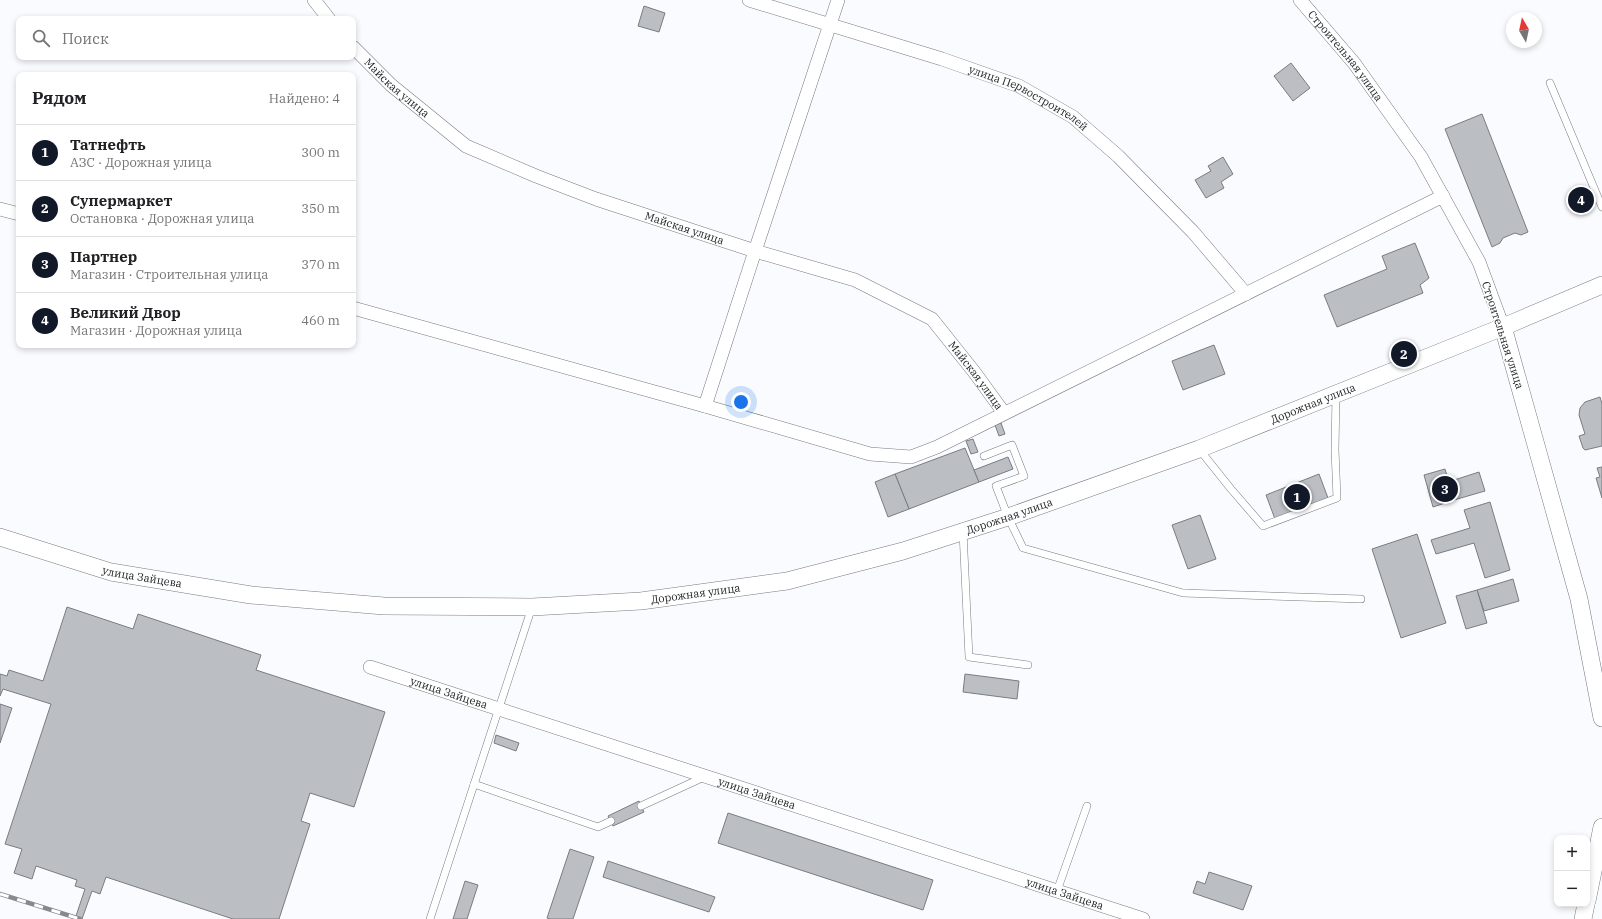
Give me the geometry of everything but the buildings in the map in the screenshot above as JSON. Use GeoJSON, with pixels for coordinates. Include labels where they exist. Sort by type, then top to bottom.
{"type":"FeatureCollection","features":[{"type":"Feature","properties":{"kind":"street"},"geometry":{"type":"LineString","coordinates":[[314,0],[326,16]]}},
{"type":"Feature","properties":{"kind":"street","name":"улица Первостроителей"},"geometry":{"type":"LineString","coordinates":[[749,0],[942,59],[1019,86],[1073,117],[1118,156],[1193,232],[1246,294]]}},
{"type":"Feature","properties":{"kind":"street"},"geometry":{"type":"LineString","coordinates":[[705,406],[838,0]]}},
{"type":"Feature","properties":{"kind":"street","name":"Строительная улица"},"geometry":{"type":"LineString","coordinates":[[1300,0],[1354,63],[1421,158],[1479,262],[1503,327],[1579,599],[1602,718]]}},
{"type":"Feature","properties":{"kind":"street","name":"Майская улица"},"geometry":{"type":"LineString","coordinates":[[356,50],[391,84],[466,146],[536,176],[596,199],[755,251],[856,280],[932,319],[975,373],[1004,413]]}},
{"type":"Feature","properties":{"kind":"street"},"geometry":{"type":"LineString","coordinates":[[356,309],[705,406],[870,454],[911,458],[1443,196]]}},
{"type":"Feature","properties":{"kind":"street"},"geometry":{"type":"LineString","coordinates":[[0,209],[16,213]]}},
{"type":"Feature","properties":{"kind":"street","name":"Дорожная улица"},"geometry":{"type":"LineString","coordinates":[[384,606],[532,607],[641,601],[787,581],[903,551],[1008,517],[1199,448],[1503,327],[1602,285]]}},
{"type":"Feature","properties":{"kind":"street","name":"улица Зайцева"},"geometry":{"type":"LineString","coordinates":[[0,537],[111,572],[251,595],[384,606]]}},
{"type":"Feature","properties":{"kind":"street","name":"улица Зайцева"},"geometry":{"type":"LineString","coordinates":[[370,667],[1143,919]]}},
{"type":"Feature","properties":{"kind":"street"},"geometry":{"type":"LineString","coordinates":[[1590,888],[1602,827]]}},
{"type":"Feature","properties":{"kind":"street"},"geometry":{"type":"LineString","coordinates":[[1583,919],[1586,907]]}},
{"type":"Feature","properties":{"kind":"lane"},"geometry":{"type":"LineString","coordinates":[[1550,83],[1602,207]]}},
{"type":"Feature","properties":{"kind":"lane"},"geometry":{"type":"LineString","coordinates":[[1199,448],[1231,490],[1263,526],[1337,498],[1335,450],[1336,394]]}},
{"type":"Feature","properties":{"kind":"lane"},"geometry":{"type":"LineString","coordinates":[[984,456],[1012,445],[1024,476],[996,486],[1008,517],[1023,548],[1184,593],[1361,599]]}},
{"type":"Feature","properties":{"kind":"lane"},"geometry":{"type":"LineString","coordinates":[[963,532],[969,657],[1028,665]]}},
{"type":"Feature","properties":{"kind":"lane"},"geometry":{"type":"LineString","coordinates":[[430,919],[532,607]]}},
{"type":"Feature","properties":{"kind":"lane"},"geometry":{"type":"LineString","coordinates":[[641,806],[707,776]]}},
{"type":"Feature","properties":{"kind":"lane"},"geometry":{"type":"LineString","coordinates":[[474,784],[598,827],[611,821]]}},
{"type":"Feature","properties":{"kind":"lane"},"geometry":{"type":"LineString","coordinates":[[1057,891],[1087,806]]}},
{"type":"Feature","properties":{"kind":"railway"},"geometry":{"type":"LineString","coordinates":[[0,894],[80,919]]}},
{"type":"Feature","properties":{"kind":"place","name":"Великий Двор"},"geometry":{"type":"Point","coordinates":[1581,200]}},
{"type":"Feature","properties":{"kind":"place","name":"Супермаркет"},"geometry":{"type":"Point","coordinates":[1404,354]}},
{"type":"Feature","properties":{"kind":"place","name":"Партнер"},"geometry":{"type":"Point","coordinates":[1445,489]}},
{"type":"Feature","properties":{"kind":"place","name":"Татнефть"},"geometry":{"type":"Point","coordinates":[1297,497]}}]}
